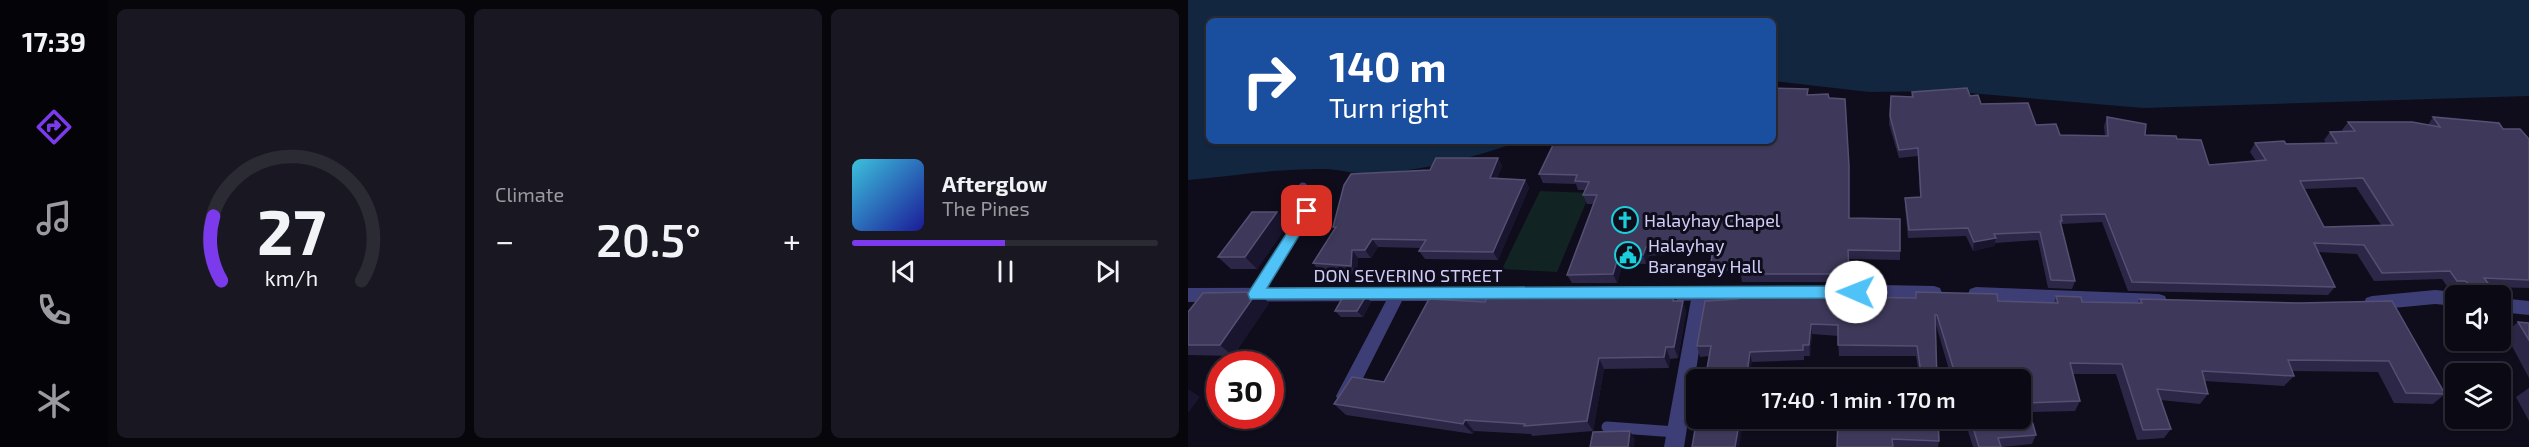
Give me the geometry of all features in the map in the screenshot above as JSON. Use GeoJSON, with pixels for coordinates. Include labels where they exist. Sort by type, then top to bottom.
{"type":"FeatureCollection","features":[{"type":"Feature","properties":{"kind":"street"},"geometry":{"type":"LineString","coordinates":[[1641,294],[1778,292]]}},
{"type":"Feature","properties":{"kind":"street"},"geometry":{"type":"LineString","coordinates":[[1811,292],[2171,301]]}},
{"type":"Feature","properties":{"kind":"street","name":"DON SEVERINO STREET"},"geometry":{"type":"LineString","coordinates":[[1188,295],[1525,294]]}},
{"type":"Feature","properties":{"kind":"street"},"geometry":{"type":"LineString","coordinates":[[1675,440],[1700,294]]}},
{"type":"Feature","properties":{"kind":"street"},"geometry":{"type":"LineString","coordinates":[[1341,404],[1397,295]]}},
{"type":"Feature","properties":{"kind":"street"},"geometry":{"type":"LineString","coordinates":[[2358,304],[2445,298]]}},
{"type":"Feature","properties":{"kind":"street"},"geometry":{"type":"LineString","coordinates":[[2511,306],[2529,308]]}},
{"type":"Feature","properties":{"kind":"lane"},"geometry":{"type":"LineString","coordinates":[[1256,294],[1307,211],[1308,199],[1303,187]]}},
{"type":"Feature","properties":{"kind":"lane"},"geometry":{"type":"LineString","coordinates":[[1607,427],[1675,440]]}},
{"type":"Feature","properties":{"kind":"green space"},"geometry":{"type":"Polygon","coordinates":[[[1540,191],[1590,193],[1557,272],[1502,269],[1540,191]]]}},
{"type":"Feature","properties":{"kind":"water"},"geometry":{"type":"Polygon","coordinates":[[[1188,0],[2529,0],[2529,96],[2143,108],[1946,91],[1869,92],[1776,81],[1776,18],[1206,18],[1206,144],[1512,144],[1463,159],[1402,171],[1361,173],[1308,169],[1188,180],[1188,0]]]}},
{"type":"Feature","properties":{"kind":"building"},"geometry":{"type":"Polygon","coordinates":[[[1776,88],[1808,89],[1807,95],[1828,94],[1829,98],[1845,99],[1849,218],[1900,219],[1900,251],[1848,250],[1849,274],[1740,274],[1740,262],[1711,263],[1714,241],[1646,247],[1643,255],[1619,254],[1613,274],[1567,275],[1597,195],[1583,195],[1589,182],[1575,181],[1577,175],[1539,174],[1554,144],[1776,144],[1776,88]]]}},
{"type":"Feature","properties":{"kind":"building"},"geometry":{"type":"Polygon","coordinates":[[[1967,88],[1970,96],[1978,95],[1981,104],[2028,103],[2036,125],[2056,124],[2060,135],[2108,136],[2107,117],[2146,124],[2145,135],[2201,140],[2209,165],[2266,160],[2255,143],[2284,141],[2286,144],[2337,143],[2330,132],[2355,131],[2348,122],[2412,122],[2440,127],[2433,117],[2499,123],[2503,129],[2520,129],[2529,139],[2529,280],[2484,278],[2489,285],[2471,285],[2465,281],[2457,281],[2450,271],[2382,273],[2364,245],[2314,243],[2335,287],[2132,282],[2105,214],[2061,215],[2062,221],[2060,221],[2075,281],[2051,280],[2040,232],[1994,234],[1996,238],[1974,242],[1968,228],[1909,230],[1905,198],[1921,197],[1918,148],[1899,150],[1890,116],[1891,96],[1913,97],[1912,92],[1967,88]],[[2363,178],[2300,181],[2324,227],[2393,225],[2363,178]]]}},
{"type":"Feature","properties":{"kind":"building"},"geometry":{"type":"Polygon","coordinates":[[[1436,158],[1498,158],[1490,178],[1525,180],[1493,252],[1419,251],[1426,240],[1372,239],[1365,250],[1352,250],[1351,266],[1313,263],[1336,227],[1333,227],[1344,185],[1351,174],[1430,170],[1436,158]]]}},
{"type":"Feature","properties":{"kind":"building"},"geometry":{"type":"Polygon","coordinates":[[[1252,212],[1277,212],[1245,257],[1218,257],[1252,212]]]}},
{"type":"Feature","properties":{"kind":"building"},"geometry":{"type":"Polygon","coordinates":[[[1490,290],[1675,292],[1673,301],[1683,301],[1674,347],[1666,347],[1664,357],[1599,358],[1587,421],[1524,426],[1525,424],[1465,420],[1463,424],[1334,404],[1352,377],[1384,382],[1429,299],[1485,302],[1490,290]]]}},
{"type":"Feature","properties":{"kind":"building"},"geometry":{"type":"Polygon","coordinates":[[[1738,290],[1850,290],[1850,297],[1916,298],[1916,292],[1997,294],[1998,301],[2058,303],[2056,296],[2081,297],[2082,302],[2142,303],[2140,299],[2299,303],[2392,301],[2445,394],[2406,393],[2389,361],[2288,360],[2294,376],[2202,371],[2208,394],[2157,389],[2171,429],[2143,430],[2122,364],[2070,363],[2080,401],[2031,403],[2031,369],[1954,369],[1937,315],[1935,315],[1937,369],[1920,369],[1917,346],[1838,345],[1838,325],[1811,324],[1809,345],[1803,345],[1803,350],[1750,352],[1748,369],[1707,369],[1711,346],[1697,346],[1705,301],[1738,299],[1738,290]]]}},
{"type":"Feature","properties":{"kind":"building"},"geometry":{"type":"Polygon","coordinates":[[[1257,292],[1220,345],[1188,345],[1188,312],[1203,293],[1257,292]]]}},
{"type":"Feature","properties":{"kind":"building"},"geometry":{"type":"Polygon","coordinates":[[[1366,296],[1357,311],[1335,311],[1343,297],[1366,296]]]}},
{"type":"Feature","properties":{"kind":"building"},"geometry":{"type":"Polygon","coordinates":[[[2518,322],[2529,323],[2529,340],[2518,322]]]}},
{"type":"Feature","properties":{"kind":"building"},"geometry":{"type":"Polygon","coordinates":[[[2031,417],[2036,435],[1998,438],[2001,447],[1979,447],[1973,429],[2031,429],[2031,417]]]}},
{"type":"Feature","properties":{"kind":"building"},"geometry":{"type":"Polygon","coordinates":[[[1695,429],[1738,429],[1735,447],[1692,447],[1695,429]]]}},
{"type":"Feature","properties":{"kind":"building"},"geometry":{"type":"Polygon","coordinates":[[[1838,429],[1938,429],[1939,441],[1892,439],[1893,447],[1837,447],[1838,429]]]}},
{"type":"Feature","properties":{"kind":"building"},"geometry":{"type":"Polygon","coordinates":[[[1630,431],[1628,447],[1590,447],[1593,432],[1630,431]]]}},
{"type":"Feature","properties":{"kind":"place","name":"Halayhay Chapel"},"geometry":{"type":"Point","coordinates":[1625,220]}},
{"type":"Feature","properties":{"kind":"place","name":"Halayhay Barangay Hall"},"geometry":{"type":"Point","coordinates":[1628,255]}},
{"type":"Feature","properties":{"kind":"route"},"geometry":{"type":"LineString","coordinates":[[1307,211],[1256,294],[1856,292]]}}]}
